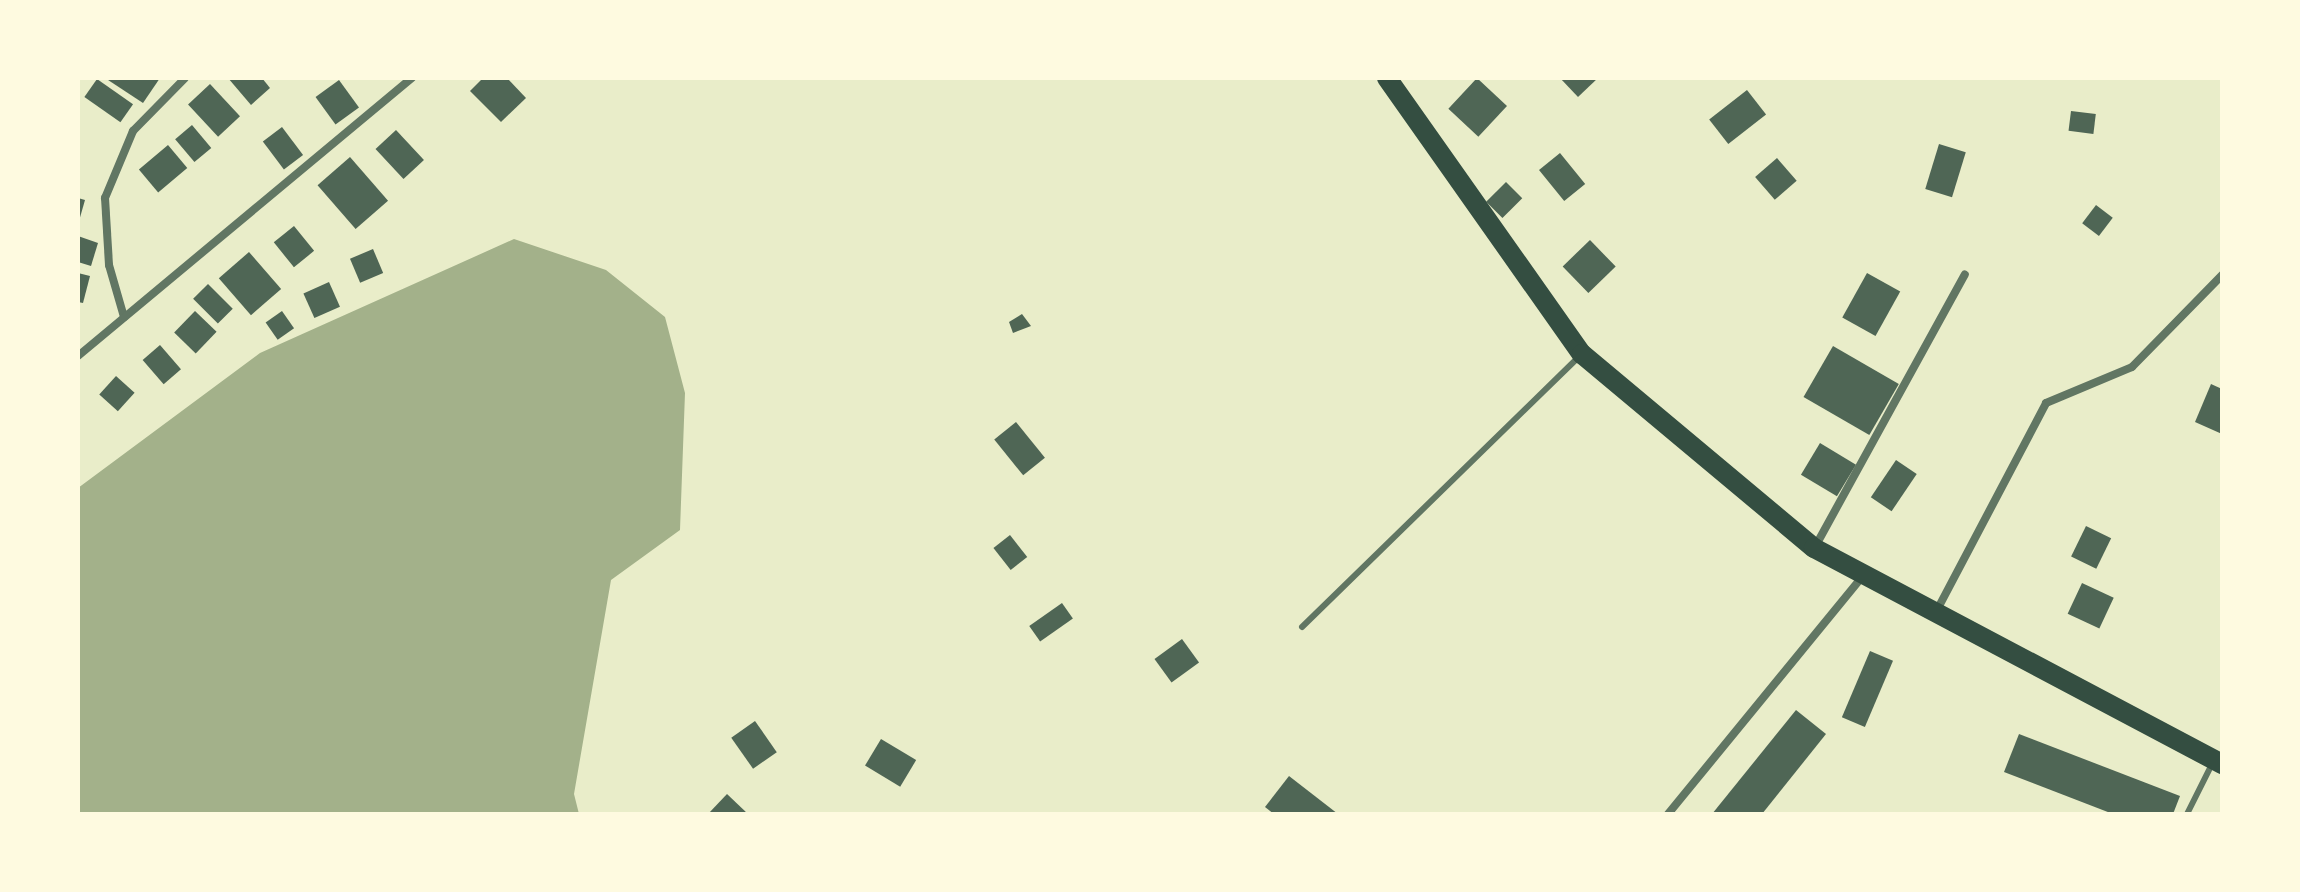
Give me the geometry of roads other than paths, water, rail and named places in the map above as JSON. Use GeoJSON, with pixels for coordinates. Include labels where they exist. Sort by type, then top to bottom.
{"type":"FeatureCollection","features":[{"type":"Feature","properties":{"kind":"main road"},"geometry":{"type":"LineString","coordinates":[[1387,78],[1582,354],[1814,548],[1861,578],[1936,612],[2218,762]]}},
{"type":"Feature","properties":{"kind":"street"},"geometry":{"type":"LineString","coordinates":[[124,317],[109,265],[105,198],[133,131],[185,78]]}},
{"type":"Feature","properties":{"kind":"street"},"geometry":{"type":"LineString","coordinates":[[78,356],[412,78]]}},
{"type":"Feature","properties":{"kind":"street"},"geometry":{"type":"LineString","coordinates":[[1814,548],[1965,274]]}},
{"type":"Feature","properties":{"kind":"street"},"geometry":{"type":"LineString","coordinates":[[1936,612],[2046,403],[2132,367],[2222,275]]}},
{"type":"Feature","properties":{"kind":"street"},"geometry":{"type":"LineString","coordinates":[[1668,814],[1861,578]]}},
{"type":"Feature","properties":{"kind":"lane"},"geometry":{"type":"LineString","coordinates":[[1302,627],[1582,354]]}},
{"type":"Feature","properties":{"kind":"lane"},"geometry":{"type":"LineString","coordinates":[[2187,814],[2218,762]]}}]}
